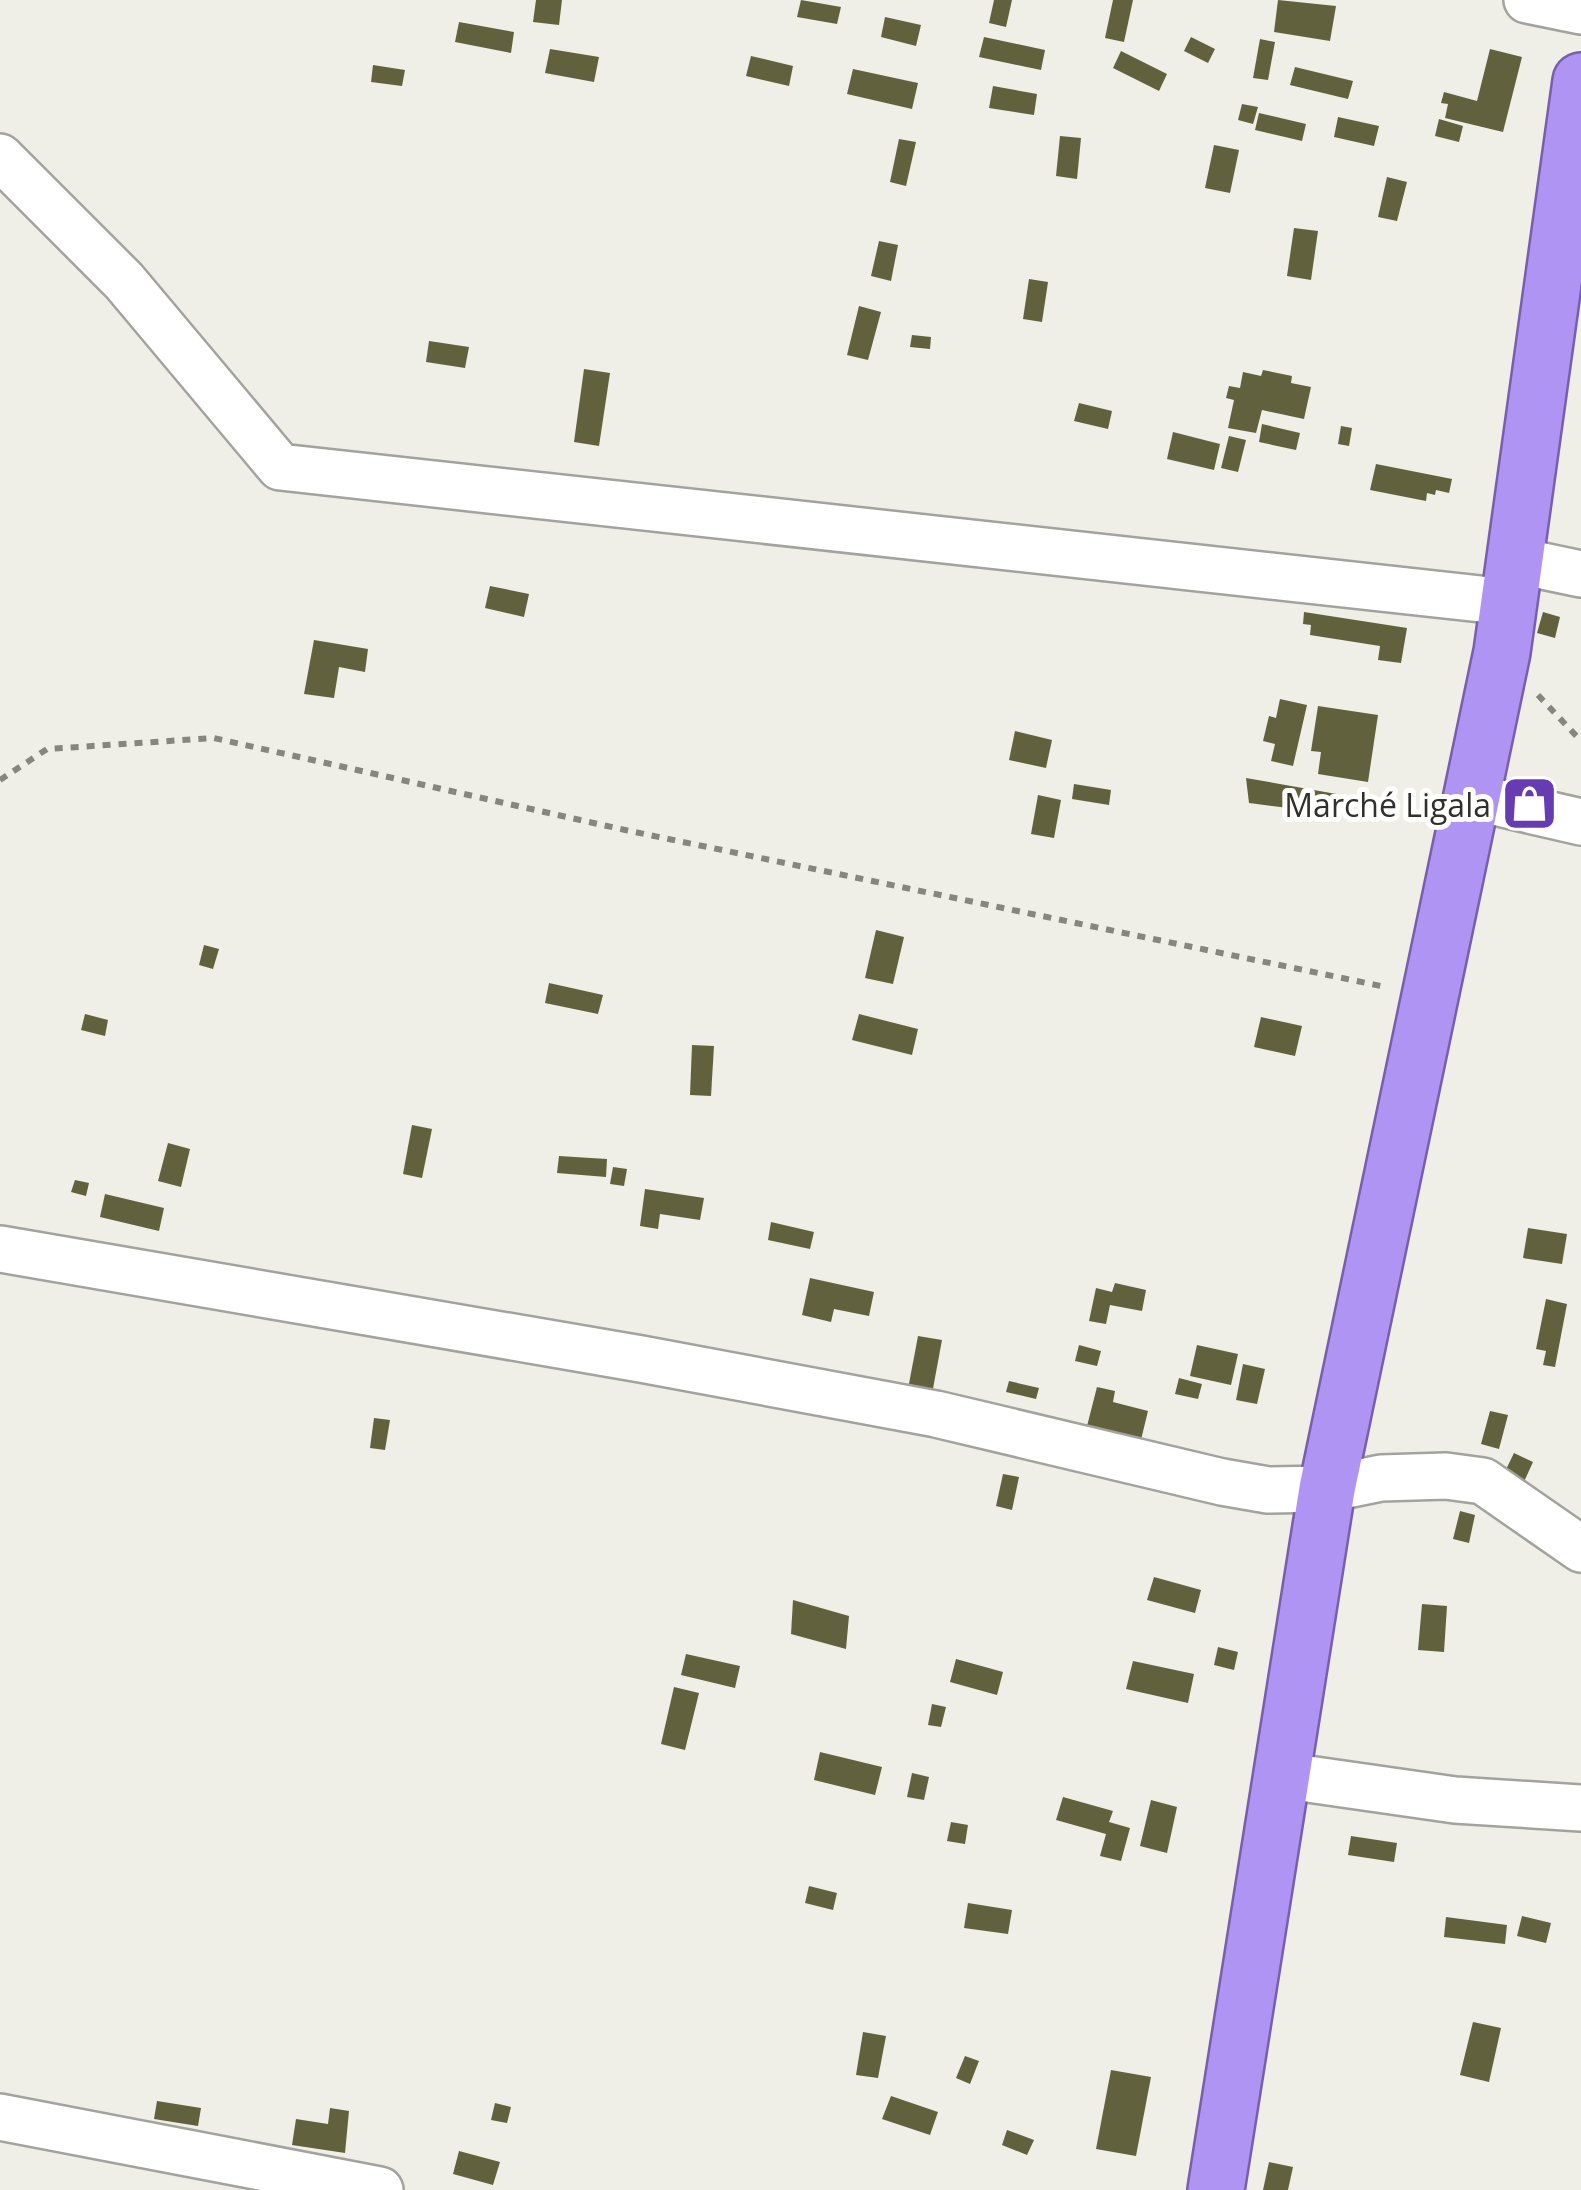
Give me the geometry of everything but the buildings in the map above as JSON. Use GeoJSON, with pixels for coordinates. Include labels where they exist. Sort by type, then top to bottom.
{"type":"FeatureCollection","features":[{"type":"Feature","properties":{"kind":"highway"},"geometry":{"type":"LineString","coordinates":[[1216,2190],[1327,1489],[1472,797],[1511,581],[1570,234],[1581,80]]}},
{"type":"Feature","properties":{"kind":"street"},"geometry":{"type":"LineString","coordinates":[[1527,0],[1581,11]]}},
{"type":"Feature","properties":{"kind":"street"},"geometry":{"type":"LineString","coordinates":[[0,157],[124,281],[280,467],[1511,581],[1581,574]]}},
{"type":"Feature","properties":{"kind":"street"},"geometry":{"type":"LineString","coordinates":[[1472,797],[1581,822]]}},
{"type":"Feature","properties":{"kind":"street"},"geometry":{"type":"LineString","coordinates":[[0,1249],[936,1414],[1268,1490],[1327,1489],[1382,1478],[1446,1476],[1483,1480],[1581,1548]]}},
{"type":"Feature","properties":{"kind":"street"},"geometry":{"type":"LineString","coordinates":[[1280,1775],[1455,1800],[1581,1808]]}},
{"type":"Feature","properties":{"kind":"street"},"geometry":{"type":"LineString","coordinates":[[0,2117],[380,2190]]}},
{"type":"Feature","properties":{"kind":"path"},"geometry":{"type":"LineString","coordinates":[[0,780],[47,750],[214,738],[625,830],[1431,996]]}},
{"type":"Feature","properties":{"kind":"place","name":"Marché Ligala"},"geometry":{"type":"Point","coordinates":[1530,804]}}]}
